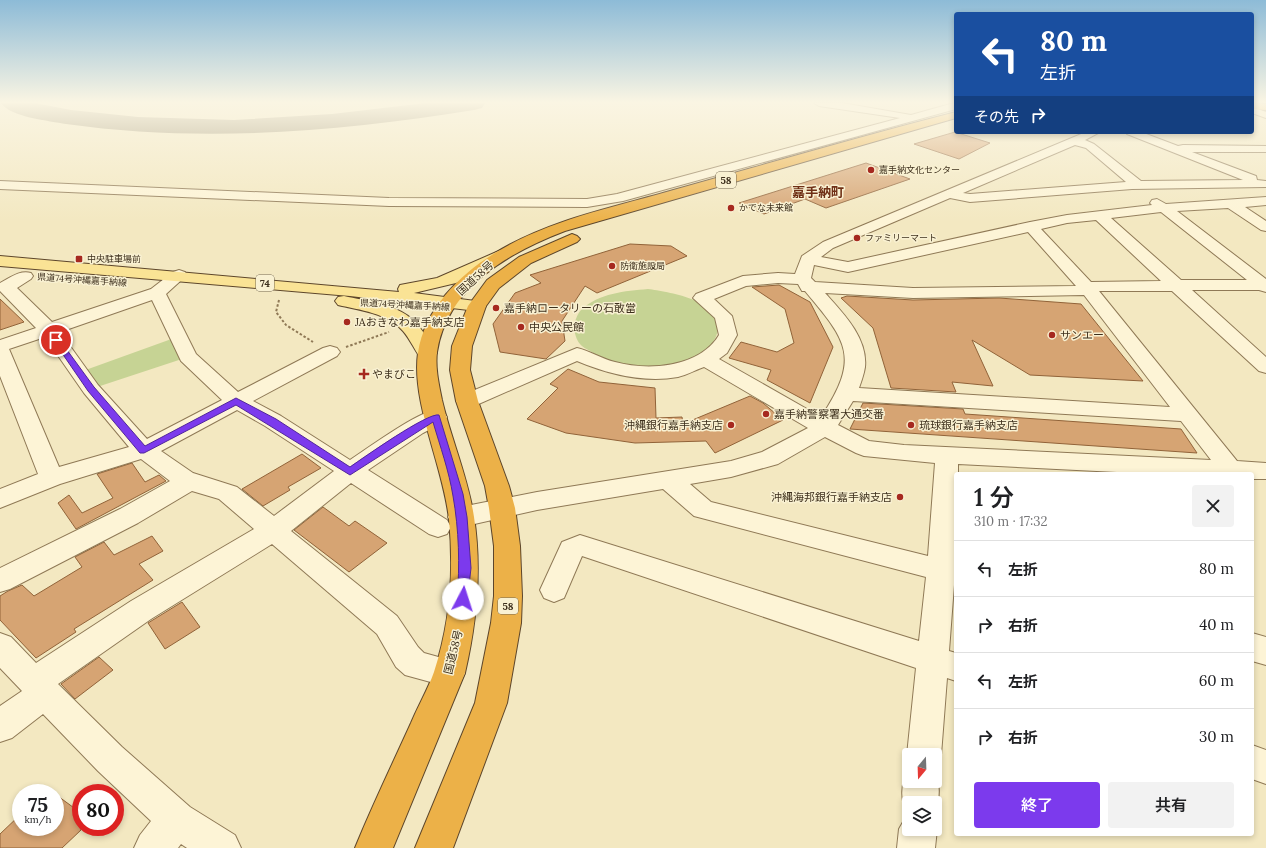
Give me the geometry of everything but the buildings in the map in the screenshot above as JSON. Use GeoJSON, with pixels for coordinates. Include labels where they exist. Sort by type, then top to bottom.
{"type":"FeatureCollection","features":[{"type":"Feature","properties":{"kind":"highway","name":"国道58号"},"geometry":{"type":"LineString","coordinates":[[374,848],[449,673],[457,645],[462,615],[466,568],[450,522],[458,494],[436,417],[427,370],[427,353],[431,339],[447,305],[470,279],[501,255],[546,233],[859,143]]}},
{"type":"Feature","properties":{"kind":"highway","name":"58"},"geometry":{"type":"LineString","coordinates":[[647,215],[893,143]]}},
{"type":"Feature","properties":{"kind":"highway","name":"国道58号"},"geometry":{"type":"LineString","coordinates":[[434,848],[491,703],[506,623],[508,596],[507,546],[502,508],[497,486],[467,401],[460,370],[460,357],[466,332],[477,306],[493,284],[525,260],[560,243],[616,224]]}},
{"type":"Feature","properties":{"kind":"main road"},"geometry":{"type":"LineString","coordinates":[[347,296],[431,285],[456,277],[487,260],[501,255]]}},
{"type":"Feature","properties":{"kind":"main road","name":"県道74号沖縄嘉手納線"},"geometry":{"type":"LineString","coordinates":[[0,261],[179,275],[347,296],[447,305],[477,306]]}},
{"type":"Feature","properties":{"kind":"main road","name":"県道74号沖縄嘉手納線"},"geometry":{"type":"LineString","coordinates":[[0,274],[161,290],[280,296],[347,296]]}},
{"type":"Feature","properties":{"kind":"main road"},"geometry":{"type":"LineString","coordinates":[[347,296],[399,319],[414,334],[427,353]]}},
{"type":"Feature","properties":{"kind":"street"},"geometry":{"type":"LineString","coordinates":[[0,184],[389,202],[587,203],[618,198],[822,143]]}},
{"type":"Feature","properties":{"kind":"street"},"geometry":{"type":"LineString","coordinates":[[161,290],[188,357],[236,401],[272,421],[350,471],[450,522],[502,508],[620,486],[669,480],[731,469],[770,458],[825,428],[846,394],[855,367],[853,344],[839,320],[806,283],[802,274],[808,259],[828,245],[1071,143]]}},
{"type":"Feature","properties":{"kind":"street"},"geometry":{"type":"LineString","coordinates":[[1080,143],[1090,146],[1163,208],[1265,286]]}},
{"type":"Feature","properties":{"kind":"street"},"geometry":{"type":"LineString","coordinates":[[1157,143],[1265,184]]}},
{"type":"Feature","properties":{"kind":"street"},"geometry":{"type":"LineString","coordinates":[[1243,143],[1262,151]]}},
{"type":"Feature","properties":{"kind":"street"},"geometry":{"type":"LineString","coordinates":[[1170,148],[1262,151]]}},
{"type":"Feature","properties":{"kind":"street"},"geometry":{"type":"LineString","coordinates":[[949,195],[970,198],[1135,185],[1265,184]]}},
{"type":"Feature","properties":{"kind":"street"},"geometry":{"type":"LineString","coordinates":[[808,259],[848,267],[1030,226],[1099,215],[1163,208],[1266,201]]}},
{"type":"Feature","properties":{"kind":"street"},"geometry":{"type":"LineString","coordinates":[[1230,203],[1266,227]]}},
{"type":"Feature","properties":{"kind":"street"},"geometry":{"type":"LineString","coordinates":[[1099,215],[1266,367]]}},
{"type":"Feature","properties":{"kind":"street"},"geometry":{"type":"LineString","coordinates":[[1030,226],[1087,288],[1187,415],[1249,470]]}},
{"type":"Feature","properties":{"kind":"street"},"geometry":{"type":"LineString","coordinates":[[0,346],[161,290],[179,275]]}},
{"type":"Feature","properties":{"kind":"street"},"geometry":{"type":"LineString","coordinates":[[25,276],[6,287],[49,330],[91,389],[144,450],[188,482]]}},
{"type":"Feature","properties":{"kind":"street"},"geometry":{"type":"LineString","coordinates":[[467,401],[577,354],[610,368],[648,372],[676,370],[705,358],[720,349],[728,335],[723,316],[702,298],[743,281],[778,278],[806,283],[913,293],[1080,291],[1096,286],[1265,286]]}},
{"type":"Feature","properties":{"kind":"street"},"geometry":{"type":"LineString","coordinates":[[0,351],[52,478]]}},
{"type":"Feature","properties":{"kind":"street"},"geometry":{"type":"LineString","coordinates":[[0,499],[52,478],[144,450],[330,352]]}},
{"type":"Feature","properties":{"kind":"street"},"geometry":{"type":"LineString","coordinates":[[705,358],[825,428],[864,448],[947,456],[1249,470]]}},
{"type":"Feature","properties":{"kind":"street"},"geometry":{"type":"LineString","coordinates":[[846,394],[1187,415]]}},
{"type":"Feature","properties":{"kind":"street"},"geometry":{"type":"LineString","coordinates":[[0,726],[40,688],[142,610],[273,532],[350,471],[415,428],[436,417]]}},
{"type":"Feature","properties":{"kind":"street"},"geometry":{"type":"LineString","coordinates":[[926,748],[944,662],[948,572],[947,456]]}},
{"type":"Feature","properties":{"kind":"street"},"geometry":{"type":"LineString","coordinates":[[1254,475],[1266,488]]}},
{"type":"Feature","properties":{"kind":"street"},"geometry":{"type":"LineString","coordinates":[[669,480],[703,509],[948,572]]}},
{"type":"Feature","properties":{"kind":"street"},"geometry":{"type":"LineString","coordinates":[[0,581],[129,516],[188,482],[197,482],[228,492],[273,532],[387,625],[407,656],[416,665],[449,673]]}},
{"type":"Feature","properties":{"kind":"street"},"geometry":{"type":"LineString","coordinates":[[554,590],[571,549],[580,545],[944,662]]}},
{"type":"Feature","properties":{"kind":"street"},"geometry":{"type":"LineString","coordinates":[[0,647],[110,759],[177,820],[222,848]]}},
{"type":"Feature","properties":{"kind":"street"},"geometry":{"type":"LineString","coordinates":[[1254,648],[1266,651]]}},
{"type":"Feature","properties":{"kind":"street"},"geometry":{"type":"LineString","coordinates":[[1254,763],[1266,767]]}},
{"type":"Feature","properties":{"kind":"street"},"geometry":{"type":"LineString","coordinates":[[153,848],[177,820]]}},
{"type":"Feature","properties":{"kind":"street"},"geometry":{"type":"LineString","coordinates":[[916,848],[917,836]]}},
{"type":"Feature","properties":{"kind":"path"},"geometry":{"type":"LineString","coordinates":[[280,296],[276,312],[286,325],[330,352],[392,331]]}},
{"type":"Feature","properties":{"kind":"green space"},"geometry":{"type":"Polygon","coordinates":[[[648,289],[668,292],[692,299],[712,311],[717,320],[718,330],[711,345],[703,352],[676,364],[646,367],[616,363],[602,358],[581,345],[573,327],[577,316],[588,304],[604,296],[648,289]]]}},
{"type":"Feature","properties":{"kind":"green space"},"geometry":{"type":"Polygon","coordinates":[[[177,337],[188,357],[91,389],[80,372],[177,337]]]}},
{"type":"Feature","properties":{"kind":"place","name":"嘉手納文化センター"},"geometry":{"type":"Point","coordinates":[871,170]}},
{"type":"Feature","properties":{"kind":"place","name":"かでな未来館"},"geometry":{"type":"Point","coordinates":[731,208]}},
{"type":"Feature","properties":{"kind":"place","name":"ファミリーマート"},"geometry":{"type":"Point","coordinates":[857,238]}},
{"type":"Feature","properties":{"kind":"place","name":"中央駐車場前"},"geometry":{"type":"Point","coordinates":[79,259]}},
{"type":"Feature","properties":{"kind":"place","name":"防衛施設局"},"geometry":{"type":"Point","coordinates":[612,266]}},
{"type":"Feature","properties":{"kind":"place","name":"嘉手納ロータリーの石敢當"},"geometry":{"type":"Point","coordinates":[496,308]}},
{"type":"Feature","properties":{"kind":"place","name":"JAおきなわ嘉手納支店"},"geometry":{"type":"Point","coordinates":[347,322]}},
{"type":"Feature","properties":{"kind":"place","name":"中央公民館"},"geometry":{"type":"Point","coordinates":[521,327]}},
{"type":"Feature","properties":{"kind":"place","name":"サンエー"},"geometry":{"type":"Point","coordinates":[1052,335]}},
{"type":"Feature","properties":{"kind":"place","name":"やまびこ"},"geometry":{"type":"Point","coordinates":[364,374]}},
{"type":"Feature","properties":{"kind":"place","name":"嘉手納警察署大通交番"},"geometry":{"type":"Point","coordinates":[766,414]}},
{"type":"Feature","properties":{"kind":"place","name":"沖縄銀行嘉手納支店"},"geometry":{"type":"Point","coordinates":[731,425]}},
{"type":"Feature","properties":{"kind":"place","name":"琉球銀行嘉手納支店"},"geometry":{"type":"Point","coordinates":[911,425]}},
{"type":"Feature","properties":{"kind":"place","name":"沖縄海邦銀行嘉手納支店"},"geometry":{"type":"Point","coordinates":[900,497]}},
{"type":"Feature","properties":{"kind":"district","name":"嘉手納町"},"geometry":{"type":"Point","coordinates":[818,192]}},
{"type":"Feature","properties":{"kind":"route"},"geometry":{"type":"LineString","coordinates":[[56,340],[91,389],[144,450],[236,401],[272,421],[350,471],[415,428],[436,417],[458,494],[466,568],[463,599]]}}]}
